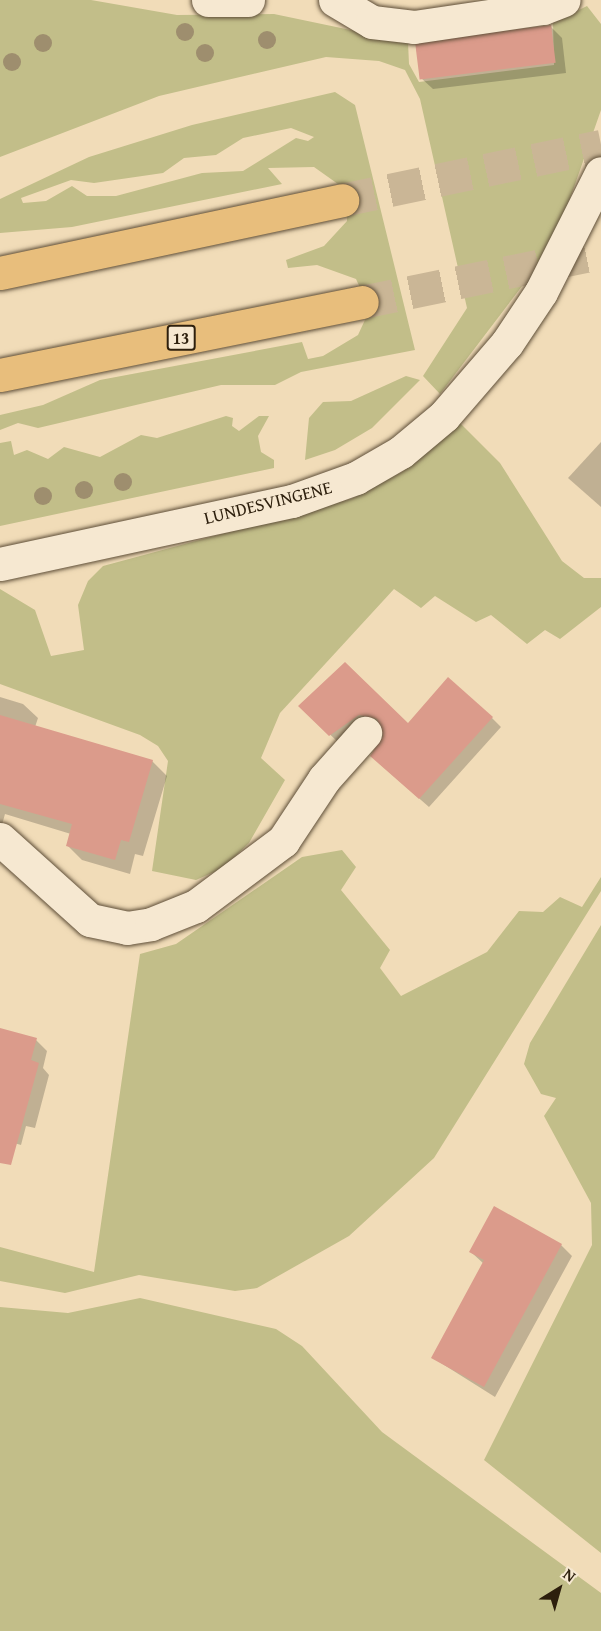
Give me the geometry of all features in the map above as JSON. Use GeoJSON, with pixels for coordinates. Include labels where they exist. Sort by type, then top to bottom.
{"type":"FeatureCollection","features":[{"type":"Feature","properties":{"kind":"highway"},"geometry":{"type":"LineString","coordinates":[[0,273],[342,200]]}},
{"type":"Feature","properties":{"kind":"highway","name":"13"},"geometry":{"type":"LineString","coordinates":[[0,375],[362,302]]}},
{"type":"Feature","properties":{"kind":"street"},"geometry":{"type":"LineString","coordinates":[[208,0],[248,0]]}},
{"type":"Feature","properties":{"kind":"street"},"geometry":{"type":"LineString","coordinates":[[335,0],[372,22],[414,27],[543,8],[564,0]]}},
{"type":"Feature","properties":{"kind":"street","name":"LUNDESVINGENE"},"geometry":{"type":"LineString","coordinates":[[0,564],[292,501],[356,478],[401,452],[444,416],[507,343],[541,292],[601,173]]}},
{"type":"Feature","properties":{"kind":"street"},"geometry":{"type":"LineString","coordinates":[[0,839],[90,920],[127,928],[151,924],[196,906],[283,841],[324,779],[365,733]]}},
{"type":"Feature","properties":{"kind":"shaded area"},"geometry":{"type":"Polygon","coordinates":[[[0,0],[91,0],[177,15],[274,14],[408,42],[409,64],[419,82],[554,65],[553,23],[587,6],[601,24],[601,110],[566,210],[532,273],[440,394],[423,376],[467,308],[420,99],[405,70],[379,61],[326,57],[159,96],[0,157],[0,0]]]}},
{"type":"Feature","properties":{"kind":"shaded area"},"geometry":{"type":"Polygon","coordinates":[[[335,92],[355,105],[415,350],[301,372],[275,385],[221,385],[38,428],[18,423],[0,430],[0,415],[43,405],[100,380],[302,342],[308,359],[323,356],[358,335],[370,309],[356,279],[317,265],[288,268],[286,260],[324,246],[347,221],[345,189],[314,167],[268,168],[282,184],[72,227],[0,233],[0,199],[89,157],[192,125],[335,92]],[[291,128],[243,138],[216,155],[184,158],[163,173],[94,183],[71,180],[21,198],[23,203],[46,201],[72,186],[87,196],[116,196],[202,173],[243,171],[296,138],[308,141],[314,137],[291,128]]]}},
{"type":"Feature","properties":{"kind":"shaded area"},"geometry":{"type":"Polygon","coordinates":[[[406,376],[420,380],[372,428],[335,450],[305,460],[309,418],[323,402],[351,401],[406,376]]]}},
{"type":"Feature","properties":{"kind":"shaded area"},"geometry":{"type":"Polygon","coordinates":[[[226,416],[233,418],[232,426],[239,431],[259,416],[269,416],[258,436],[261,452],[274,460],[274,468],[0,526],[0,443],[11,441],[14,455],[27,450],[48,459],[64,447],[100,457],[141,435],[157,438],[226,416]]]}},
{"type":"Feature","properties":{"kind":"shaded area"},"geometry":{"type":"Polygon","coordinates":[[[460,423],[500,463],[562,561],[584,578],[601,578],[601,607],[560,639],[545,630],[527,644],[491,615],[476,622],[435,596],[421,608],[394,589],[280,713],[261,758],[285,780],[249,843],[223,868],[196,880],[152,871],[168,761],[158,746],[140,735],[0,684],[0,589],[35,610],[51,656],[84,650],[78,605],[88,581],[103,566],[351,499],[402,472],[460,423]]]}},
{"type":"Feature","properties":{"kind":"shaded area"},"geometry":{"type":"Polygon","coordinates":[[[342,850],[356,867],[341,890],[390,950],[380,968],[401,996],[487,952],[519,911],[543,912],[560,897],[582,907],[601,877],[601,891],[434,1158],[349,1236],[257,1288],[235,1291],[139,1275],[65,1293],[0,1281],[0,1247],[94,1272],[140,954],[176,944],[302,857],[342,850]]]}},
{"type":"Feature","properties":{"kind":"shaded area"},"geometry":{"type":"Polygon","coordinates":[[[601,925],[601,1553],[484,1460],[592,1245],[591,1203],[544,1116],[556,1098],[541,1094],[524,1064],[530,1043],[601,925]]]}},
{"type":"Feature","properties":{"kind":"shaded area"},"geometry":{"type":"Polygon","coordinates":[[[140,1298],[276,1329],[302,1346],[382,1432],[601,1593],[601,1631],[0,1631],[0,1307],[68,1313],[140,1298]]]}},
{"type":"Feature","properties":{"kind":"building"},"geometry":{"type":"Polygon","coordinates":[[[551,25],[556,63],[420,79],[415,42],[551,25]]]}},
{"type":"Feature","properties":{"kind":"building"},"geometry":{"type":"Polygon","coordinates":[[[345,662],[408,723],[448,677],[493,717],[419,799],[370,756],[383,736],[377,719],[359,715],[329,736],[298,706],[345,662]]]}},
{"type":"Feature","properties":{"kind":"building"},"geometry":{"type":"Polygon","coordinates":[[[0,715],[153,760],[129,842],[121,840],[115,860],[66,846],[72,824],[0,804],[0,715]]]}},
{"type":"Feature","properties":{"kind":"building"},"geometry":{"type":"Polygon","coordinates":[[[0,1028],[37,1038],[31,1060],[39,1063],[11,1165],[0,1163],[0,1028]]]}},
{"type":"Feature","properties":{"kind":"building"},"geometry":{"type":"Polygon","coordinates":[[[494,1206],[562,1244],[484,1387],[431,1358],[484,1260],[469,1252],[494,1206]]]}},
{"type":"Feature","properties":{"kind":"tunnel"},"geometry":{"type":"LineString","coordinates":[[342,200],[601,146]]}},
{"type":"Feature","properties":{"kind":"tunnel"},"geometry":{"type":"LineString","coordinates":[[362,302],[601,253]]}}]}
